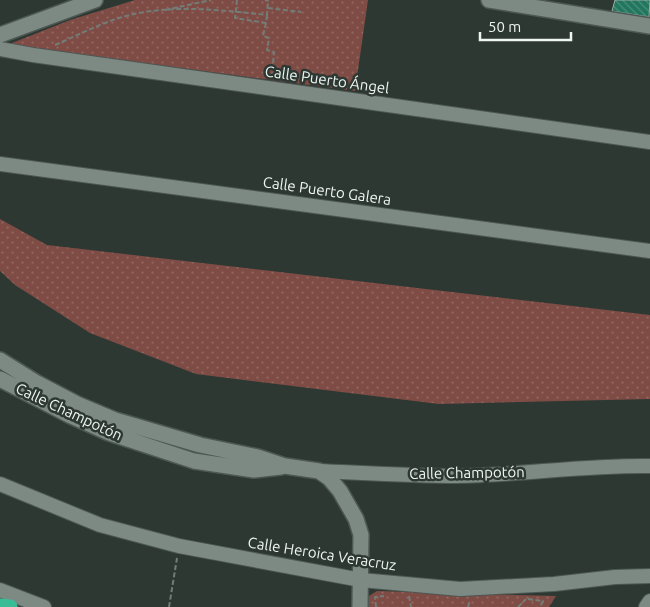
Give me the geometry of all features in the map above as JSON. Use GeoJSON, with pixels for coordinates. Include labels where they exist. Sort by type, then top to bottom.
{"type":"FeatureCollection","features":[{"type":"Feature","properties":{"kind":"highway"},"geometry":{"type":"LineString","coordinates":[[0,606],[10,607]]}},
{"type":"Feature","properties":{"kind":"street"},"geometry":{"type":"LineString","coordinates":[[0,35],[95,0]]}},
{"type":"Feature","properties":{"kind":"street"},"geometry":{"type":"LineString","coordinates":[[489,0],[523,3],[650,26]]}},
{"type":"Feature","properties":{"kind":"street","name":"Calle Puerto Ángel"},"geometry":{"type":"LineString","coordinates":[[0,49],[650,142]]}},
{"type":"Feature","properties":{"kind":"street","name":"Calle Puerto Galera"},"geometry":{"type":"LineString","coordinates":[[0,164],[650,251]]}},
{"type":"Feature","properties":{"kind":"street","name":"Calle Champotón"},"geometry":{"type":"LineString","coordinates":[[0,360],[37,383],[77,404],[115,420],[200,445],[258,457],[285,466],[319,471],[455,476],[507,474],[613,465],[650,466]]}},
{"type":"Feature","properties":{"kind":"street","name":"Calle Champotón"},"geometry":{"type":"LineString","coordinates":[[0,379],[70,416],[109,433],[194,461],[254,470],[285,466]]}},
{"type":"Feature","properties":{"kind":"street"},"geometry":{"type":"LineString","coordinates":[[319,471],[329,478],[340,491],[356,519],[361,535],[360,607]]}},
{"type":"Feature","properties":{"kind":"street","name":"Calle Heroica Veracruz"},"geometry":{"type":"LineString","coordinates":[[0,484],[100,525],[179,546],[360,580],[460,589],[526,586],[614,577],[650,576]]}},
{"type":"Feature","properties":{"kind":"street"},"geometry":{"type":"LineString","coordinates":[[0,590],[44,607]]}},
{"type":"Feature","properties":{"kind":"street"},"geometry":{"type":"LineString","coordinates":[[646,607],[650,601]]}},
{"type":"Feature","properties":{"kind":"path"},"geometry":{"type":"LineString","coordinates":[[155,12],[211,0]]}},
{"type":"Feature","properties":{"kind":"path"},"geometry":{"type":"LineString","coordinates":[[237,0],[235,18],[266,23]]}},
{"type":"Feature","properties":{"kind":"path"},"geometry":{"type":"LineString","coordinates":[[265,0],[268,1],[268,8],[263,36],[269,38],[267,50],[274,52],[271,89]]}},
{"type":"Feature","properties":{"kind":"path"},"geometry":{"type":"LineString","coordinates":[[52,46],[119,18],[155,12],[185,8],[267,14]]}},
{"type":"Feature","properties":{"kind":"path"},"geometry":{"type":"LineString","coordinates":[[268,8],[301,12]]}},
{"type":"Feature","properties":{"kind":"path"},"geometry":{"type":"LineString","coordinates":[[169,607],[179,546]]}},
{"type":"Feature","properties":{"kind":"path"},"geometry":{"type":"LineString","coordinates":[[408,591],[411,607]]}},
{"type":"Feature","properties":{"kind":"path"},"geometry":{"type":"LineString","coordinates":[[518,607],[526,599],[544,601],[540,607]]}},
{"type":"Feature","properties":{"kind":"shaded area"},"geometry":{"type":"Polygon","coordinates":[[[135,0],[368,0],[355,91],[7,45],[70,20],[135,0]]]}},
{"type":"Feature","properties":{"kind":"shaded area"},"geometry":{"type":"Polygon","coordinates":[[[0,219],[47,245],[650,315],[650,399],[439,404],[196,374],[90,333],[15,285],[0,271],[0,219]]]}},
{"type":"Feature","properties":{"kind":"shaded area"},"geometry":{"type":"Polygon","coordinates":[[[377,591],[556,596],[549,607],[369,607],[369,596],[377,591]]]}},
{"type":"Feature","properties":{"kind":"building"},"geometry":{"type":"Polygon","coordinates":[[[615,0],[650,0],[649,17],[612,11],[615,0]]]}}]}
